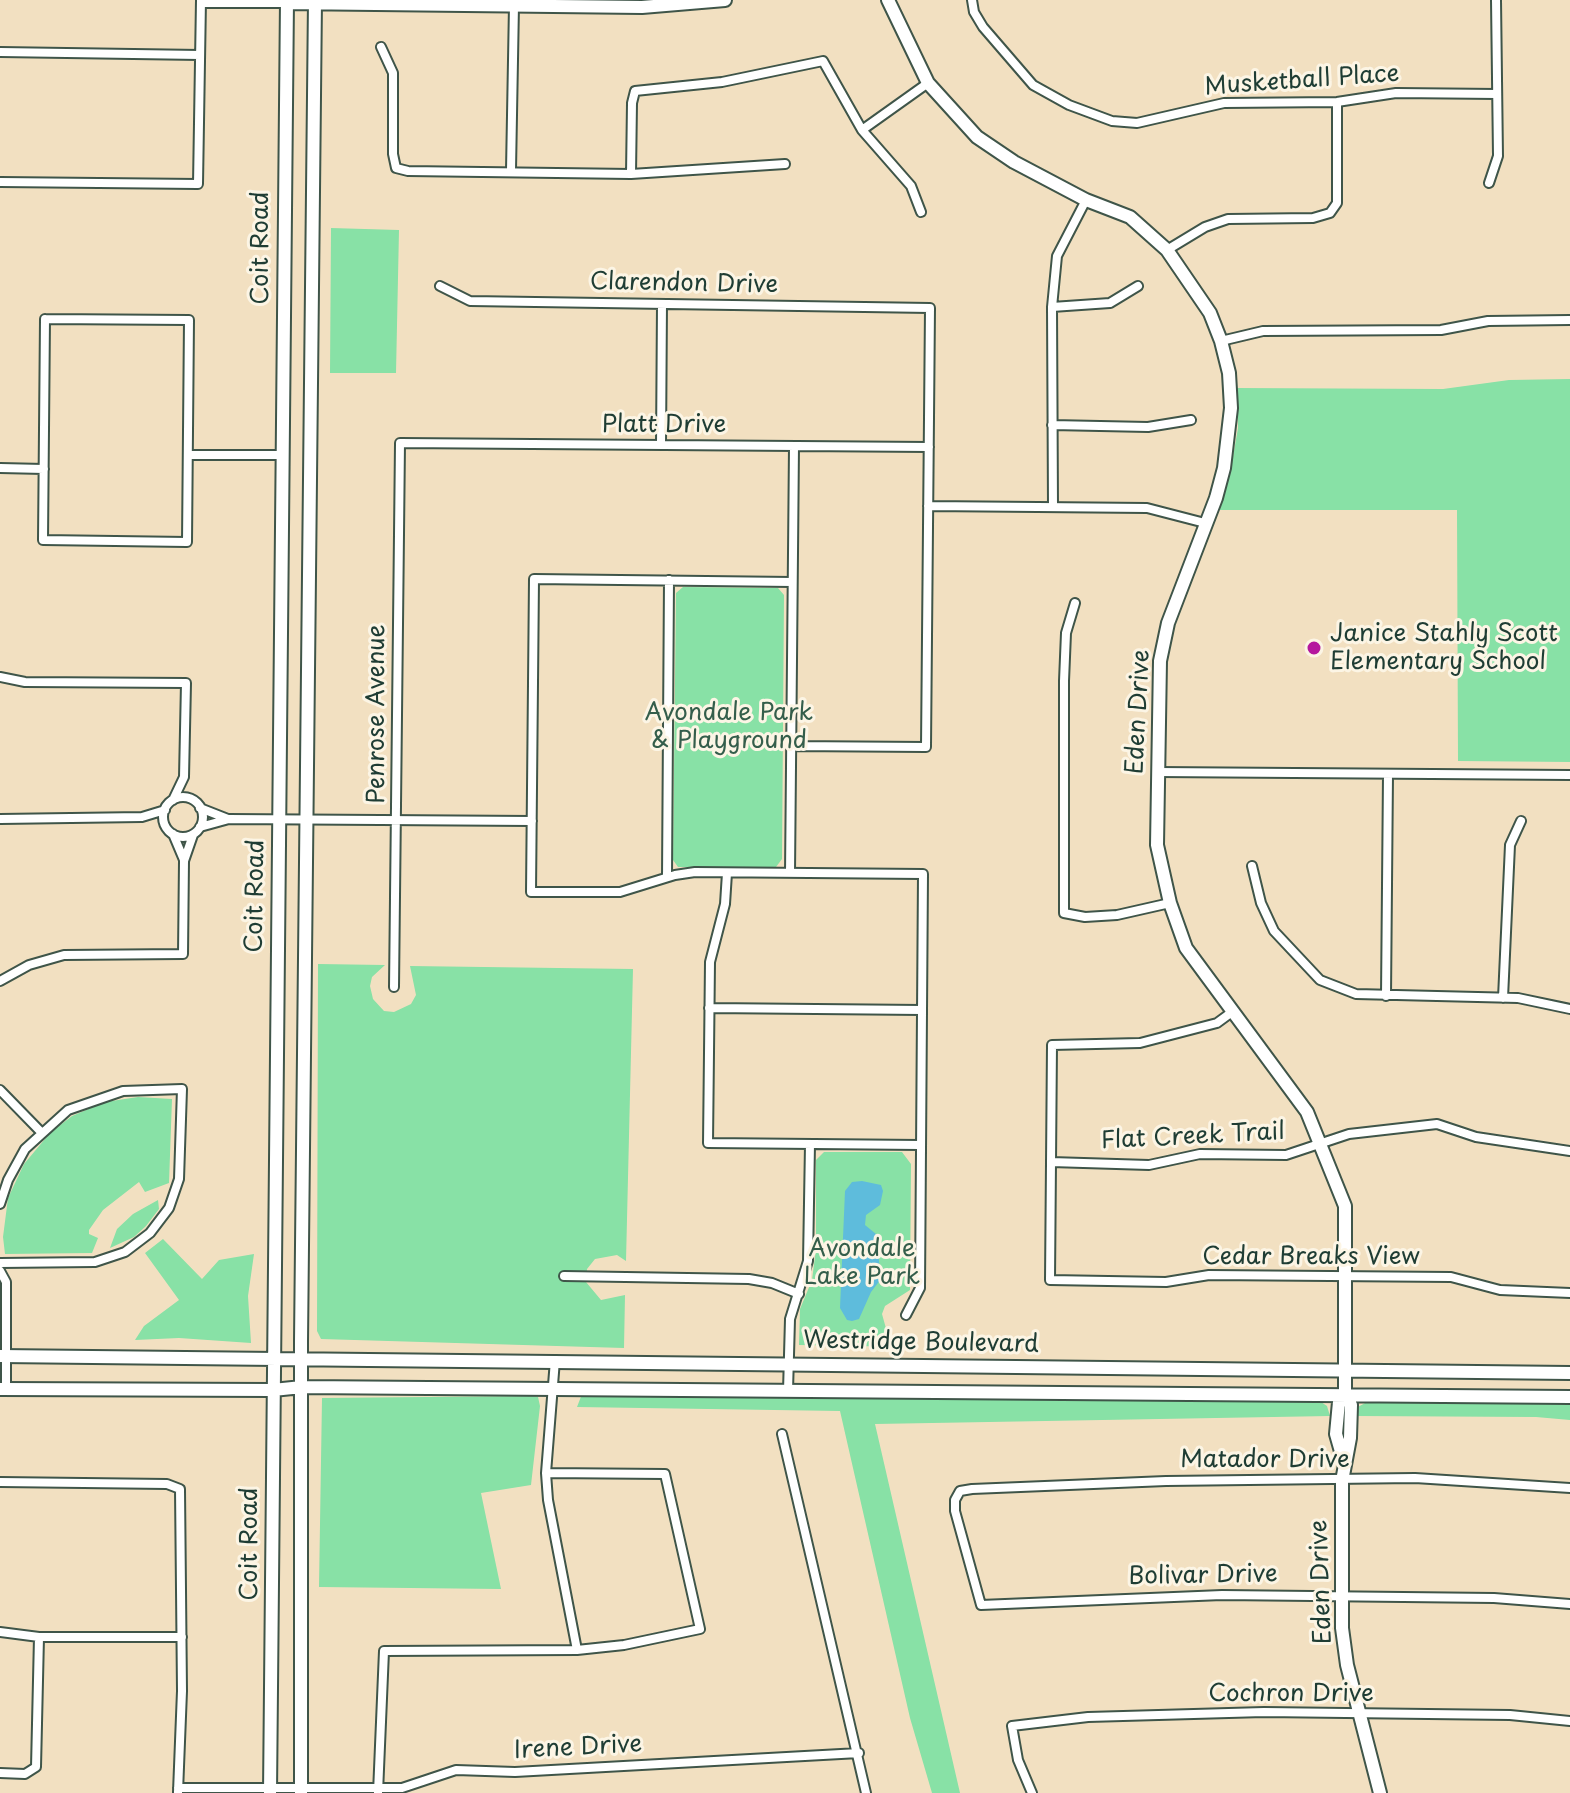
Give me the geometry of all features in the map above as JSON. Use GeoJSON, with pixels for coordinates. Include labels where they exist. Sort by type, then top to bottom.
{"type":"FeatureCollection","features":[{"type":"Feature","properties":{"kind":"main road"},"geometry":{"type":"LineString","coordinates":[[287,2],[642,7],[725,0]]}},
{"type":"Feature","properties":{"kind":"main road","name":"Eden Drive"},"geometry":{"type":"LineString","coordinates":[[888,0],[928,83],[977,137],[1014,162],[1086,200],[1130,217],[1167,250],[1210,313],[1221,341],[1231,408],[1224,468],[1163,642],[1157,845],[1170,903],[1186,948],[1307,1112],[1345,1206],[1348,1276],[1345,1396],[1351,1401],[1350,1438],[1342,1481],[1342,1596],[1347,1665],[1380,1793]]}},
{"type":"Feature","properties":{"kind":"main road","name":"Coit Road"},"geometry":{"type":"LineString","coordinates":[[301,1791],[308,455],[315,1]]}},
{"type":"Feature","properties":{"kind":"main road","name":"Coit Road"},"geometry":{"type":"LineString","coordinates":[[270,1791],[280,455],[287,2]]}},
{"type":"Feature","properties":{"kind":"main road"},"geometry":{"type":"LineString","coordinates":[[280,455],[308,455]]}},
{"type":"Feature","properties":{"kind":"main road","name":"Westridge Boulevard"},"geometry":{"type":"LineString","coordinates":[[3,1356],[1570,1373]]}},
{"type":"Feature","properties":{"kind":"main road","name":"Westridge Boulevard"},"geometry":{"type":"LineString","coordinates":[[3,1389],[273,1390],[302,1387],[1570,1397]]}},
{"type":"Feature","properties":{"kind":"street","name":"Musketball Place"},"geometry":{"type":"LineString","coordinates":[[972,0],[974,12],[983,27],[1033,85],[1069,105],[1112,121],[1137,123],[1224,103],[1337,102],[1396,93],[1497,94]]}},
{"type":"Feature","properties":{"kind":"street"},"geometry":{"type":"LineString","coordinates":[[1489,183],[1498,156],[1496,0]]}},
{"type":"Feature","properties":{"kind":"street"},"geometry":{"type":"LineString","coordinates":[[0,182],[198,184],[201,1],[287,2]]}},
{"type":"Feature","properties":{"kind":"street"},"geometry":{"type":"LineString","coordinates":[[511,170],[514,5]]}},
{"type":"Feature","properties":{"kind":"street"},"geometry":{"type":"LineString","coordinates":[[381,47],[393,73],[393,154],[396,168],[408,171],[631,174],[785,164]]}},
{"type":"Feature","properties":{"kind":"street"},"geometry":{"type":"LineString","coordinates":[[0,52],[200,55]]}},
{"type":"Feature","properties":{"kind":"street"},"geometry":{"type":"LineString","coordinates":[[631,174],[632,103],[635,91],[722,82],[823,61],[862,130],[911,186],[921,212]]}},
{"type":"Feature","properties":{"kind":"street"},"geometry":{"type":"LineString","coordinates":[[862,130],[928,83]]}},
{"type":"Feature","properties":{"kind":"street"},"geometry":{"type":"LineString","coordinates":[[1167,250],[1205,227],[1228,219],[1313,218],[1330,213],[1337,203],[1337,102]]}},
{"type":"Feature","properties":{"kind":"street"},"geometry":{"type":"LineString","coordinates":[[1053,507],[1052,307],[1057,256],[1086,200]]}},
{"type":"Feature","properties":{"kind":"street","name":"Clarendon Drive"},"geometry":{"type":"LineString","coordinates":[[440,286],[470,301],[930,308],[929,447]]}},
{"type":"Feature","properties":{"kind":"street"},"geometry":{"type":"LineString","coordinates":[[1052,307],[1110,303],[1138,286]]}},
{"type":"Feature","properties":{"kind":"street"},"geometry":{"type":"LineString","coordinates":[[661,445],[662,304]]}},
{"type":"Feature","properties":{"kind":"street"},"geometry":{"type":"LineString","coordinates":[[45,319],[189,320],[187,542],[43,540],[44,469],[45,319]]}},
{"type":"Feature","properties":{"kind":"street"},"geometry":{"type":"LineString","coordinates":[[1221,341],[1263,331],[1441,330],[1488,321],[1570,320]]}},
{"type":"Feature","properties":{"kind":"street"},"geometry":{"type":"LineString","coordinates":[[1052,425],[1148,427],[1191,420]]}},
{"type":"Feature","properties":{"kind":"street","name":"Platt Drive"},"geometry":{"type":"LineString","coordinates":[[400,443],[929,447]]}},
{"type":"Feature","properties":{"kind":"street","name":"Penrose Avenue"},"geometry":{"type":"LineString","coordinates":[[394,987],[400,443]]}},
{"type":"Feature","properties":{"kind":"street"},"geometry":{"type":"LineString","coordinates":[[790,873],[794,446]]}},
{"type":"Feature","properties":{"kind":"street"},"geometry":{"type":"LineString","coordinates":[[791,746],[926,747],[929,447]]}},
{"type":"Feature","properties":{"kind":"street"},"geometry":{"type":"LineString","coordinates":[[188,455],[280,455]]}},
{"type":"Feature","properties":{"kind":"street"},"geometry":{"type":"LineString","coordinates":[[0,468],[44,469]]}},
{"type":"Feature","properties":{"kind":"street"},"geometry":{"type":"LineString","coordinates":[[928,506],[1147,508],[1205,523]]}},
{"type":"Feature","properties":{"kind":"street"},"geometry":{"type":"LineString","coordinates":[[792,582],[534,579],[531,892],[620,892],[667,877],[727,873],[923,874],[920,1288],[906,1315]]}},
{"type":"Feature","properties":{"kind":"street"},"geometry":{"type":"LineString","coordinates":[[667,877],[669,580]]}},
{"type":"Feature","properties":{"kind":"street"},"geometry":{"type":"LineString","coordinates":[[1075,603],[1066,633],[1064,681],[1064,913],[1085,917],[1117,915],[1170,903]]}},
{"type":"Feature","properties":{"kind":"street"},"geometry":{"type":"LineString","coordinates":[[0,677],[25,682],[186,683],[184,777],[193,800],[200,808],[229,819]]}},
{"type":"Feature","properties":{"kind":"street"},"geometry":{"type":"LineString","coordinates":[[1157,772],[1570,775]]}},
{"type":"Feature","properties":{"kind":"street"},"geometry":{"type":"LineString","coordinates":[[1386,996],[1388,775]]}},
{"type":"Feature","properties":{"kind":"street"},"geometry":{"type":"LineString","coordinates":[[0,819],[142,817],[165,810],[184,777]]}},
{"type":"Feature","properties":{"kind":"street"},"geometry":{"type":"LineString","coordinates":[[173,800],[193,800]]}},
{"type":"Feature","properties":{"kind":"street"},"geometry":{"type":"LineString","coordinates":[[0,981],[29,965],[64,955],[183,954],[184,861],[197,831],[200,808]]}},
{"type":"Feature","properties":{"kind":"street"},"geometry":{"type":"LineString","coordinates":[[165,810],[170,832],[184,861]]}},
{"type":"Feature","properties":{"kind":"street"},"geometry":{"type":"LineString","coordinates":[[142,817],[170,832],[197,831],[229,819],[532,821]]}},
{"type":"Feature","properties":{"kind":"street"},"geometry":{"type":"LineString","coordinates":[[1503,998],[1510,845],[1521,821]]}},
{"type":"Feature","properties":{"kind":"street"},"geometry":{"type":"LineString","coordinates":[[1252,866],[1261,903],[1274,931],[1320,980],[1356,994],[1503,998],[1570,1009]]}},
{"type":"Feature","properties":{"kind":"street"},"geometry":{"type":"LineString","coordinates":[[727,873],[724,910],[710,953],[708,1143],[920,1145]]}},
{"type":"Feature","properties":{"kind":"street"},"geometry":{"type":"LineString","coordinates":[[709,1008],[922,1010]]}},
{"type":"Feature","properties":{"kind":"street"},"geometry":{"type":"LineString","coordinates":[[1051,1162],[1052,1045],[1140,1043],[1217,1023],[1232,1012]]}},
{"type":"Feature","properties":{"kind":"street"},"geometry":{"type":"LineString","coordinates":[[0,1204],[13,1169],[41,1132],[68,1110],[100,1096],[135,1089],[182,1089],[179,1179],[169,1208],[150,1233],[125,1252],[95,1262],[0,1263]]}},
{"type":"Feature","properties":{"kind":"street"},"geometry":{"type":"LineString","coordinates":[[0,1090],[41,1132]]}},
{"type":"Feature","properties":{"kind":"street","name":"Flat Creek Trail"},"geometry":{"type":"LineString","coordinates":[[1051,1162],[1149,1165],[1200,1154],[1286,1155],[1349,1134],[1437,1124],[1476,1137],[1570,1151]]}},
{"type":"Feature","properties":{"kind":"street"},"geometry":{"type":"LineString","coordinates":[[788,1391],[790,1319],[808,1261],[810,1144]]}},
{"type":"Feature","properties":{"kind":"street","name":"Cedar Breaks View"},"geometry":{"type":"LineString","coordinates":[[1051,1162],[1050,1280],[1166,1282],[1209,1275],[1451,1277],[1500,1290],[1570,1293]]}},
{"type":"Feature","properties":{"kind":"street"},"geometry":{"type":"LineString","coordinates":[[0,1271],[6,1282],[3,1389]]}},
{"type":"Feature","properties":{"kind":"street"},"geometry":{"type":"LineString","coordinates":[[564,1276],[749,1279],[772,1283],[799,1294]]}},
{"type":"Feature","properties":{"kind":"street"},"geometry":{"type":"LineString","coordinates":[[555,1360],[546,1473],[550,1525],[577,1650]]}},
{"type":"Feature","properties":{"kind":"street"},"geometry":{"type":"LineString","coordinates":[[782,1434],[866,1793]]}},
{"type":"Feature","properties":{"kind":"street"},"geometry":{"type":"LineString","coordinates":[[378,1791],[384,1651],[577,1650],[624,1645],[700,1629],[665,1474],[546,1473]]}},
{"type":"Feature","properties":{"kind":"street","name":"Matador Drive"},"geometry":{"type":"LineString","coordinates":[[981,1605],[955,1511],[955,1500],[960,1491],[1166,1481],[1415,1478],[1570,1488]]}},
{"type":"Feature","properties":{"kind":"street"},"geometry":{"type":"LineString","coordinates":[[0,1482],[167,1484],[180,1489],[182,1637],[178,1790]]}},
{"type":"Feature","properties":{"kind":"street","name":"Bolivar Drive"},"geometry":{"type":"LineString","coordinates":[[981,1605],[1164,1595],[1342,1596],[1570,1604]]}},
{"type":"Feature","properties":{"kind":"street"},"geometry":{"type":"LineString","coordinates":[[0,1632],[39,1637],[182,1637]]}},
{"type":"Feature","properties":{"kind":"street"},"geometry":{"type":"LineString","coordinates":[[0,1773],[32,1772],[36,1764],[39,1637]]}},
{"type":"Feature","properties":{"kind":"street","name":"Cochron Drive"},"geometry":{"type":"LineString","coordinates":[[1032,1793],[1018,1760],[1012,1726],[1163,1715],[1510,1715],[1570,1721]]}},
{"type":"Feature","properties":{"kind":"street","name":"Irene Drive"},"geometry":{"type":"LineString","coordinates":[[178,1790],[378,1791],[402,1788],[456,1770],[515,1772],[859,1753]]}},
{"type":"Feature","properties":{"kind":"green space"},"geometry":{"type":"Polygon","coordinates":[[[331,228],[399,230],[396,373],[330,373],[331,228]]]}},
{"type":"Feature","properties":{"kind":"green space"},"geometry":{"type":"Polygon","coordinates":[[[1570,379],[1570,762],[1458,761],[1457,510],[1218,510],[1231,468],[1238,428],[1237,388],[1443,389],[1509,380],[1570,379]]]}},
{"type":"Feature","properties":{"kind":"green space","name":"Avondale Park & Playground"},"geometry":{"type":"Polygon","coordinates":[[[683,587],[778,588],[784,595],[782,859],[776,867],[678,867],[673,860],[676,593],[683,587]]]}},
{"type":"Feature","properties":{"kind":"green space"},"geometry":{"type":"Polygon","coordinates":[[[318,964],[385,965],[372,977],[370,986],[373,999],[384,1011],[394,1012],[411,1004],[416,995],[410,966],[633,969],[626,1261],[617,1255],[595,1259],[587,1269],[586,1282],[601,1300],[625,1295],[624,1348],[321,1339],[317,1331],[318,964]]]}},
{"type":"Feature","properties":{"kind":"green space"},"geometry":{"type":"Polygon","coordinates":[[[138,1097],[172,1099],[169,1183],[145,1192],[139,1182],[103,1210],[89,1230],[89,1234],[98,1238],[92,1253],[5,1254],[3,1237],[8,1198],[24,1164],[50,1133],[72,1116],[105,1102],[138,1097]]]}},
{"type":"Feature","properties":{"kind":"green space","name":"Avondale Lake Park"},"geometry":{"type":"Polygon","coordinates":[[[824,1152],[902,1152],[911,1164],[910,1290],[885,1306],[882,1314],[887,1332],[896,1338],[909,1339],[909,1347],[799,1345],[800,1309],[812,1280],[816,1249],[816,1160],[824,1152]]]}},
{"type":"Feature","properties":{"kind":"green space"},"geometry":{"type":"Polygon","coordinates":[[[158,1200],[159,1209],[146,1226],[134,1237],[110,1248],[117,1229],[133,1214],[158,1200]]]}},
{"type":"Feature","properties":{"kind":"green space"},"geometry":{"type":"Polygon","coordinates":[[[163,1239],[202,1279],[219,1260],[254,1254],[248,1296],[251,1343],[179,1338],[135,1340],[144,1326],[179,1300],[145,1253],[163,1239]]]}},
{"type":"Feature","properties":{"kind":"green space"},"geometry":{"type":"Polygon","coordinates":[[[582,1394],[1321,1402],[1327,1406],[1330,1416],[875,1424],[960,1793],[932,1793],[910,1718],[840,1411],[577,1407],[582,1394]]]}},
{"type":"Feature","properties":{"kind":"green space"},"geometry":{"type":"Polygon","coordinates":[[[538,1397],[540,1406],[531,1485],[481,1493],[501,1589],[319,1587],[322,1398],[538,1397]]]}},
{"type":"Feature","properties":{"kind":"green space"},"geometry":{"type":"Polygon","coordinates":[[[1367,1402],[1570,1404],[1570,1420],[1355,1416],[1356,1408],[1367,1402]]]}},
{"type":"Feature","properties":{"kind":"water"},"geometry":{"type":"Polygon","coordinates":[[[852,1182],[881,1185],[883,1191],[880,1205],[866,1215],[865,1225],[876,1234],[881,1279],[871,1292],[859,1319],[852,1321],[847,1320],[840,1308],[845,1191],[852,1182]]]}},
{"type":"Feature","properties":{"kind":"place","name":"Janice Stahly Scott Elementary School"},"geometry":{"type":"Point","coordinates":[1314,648]}}]}
